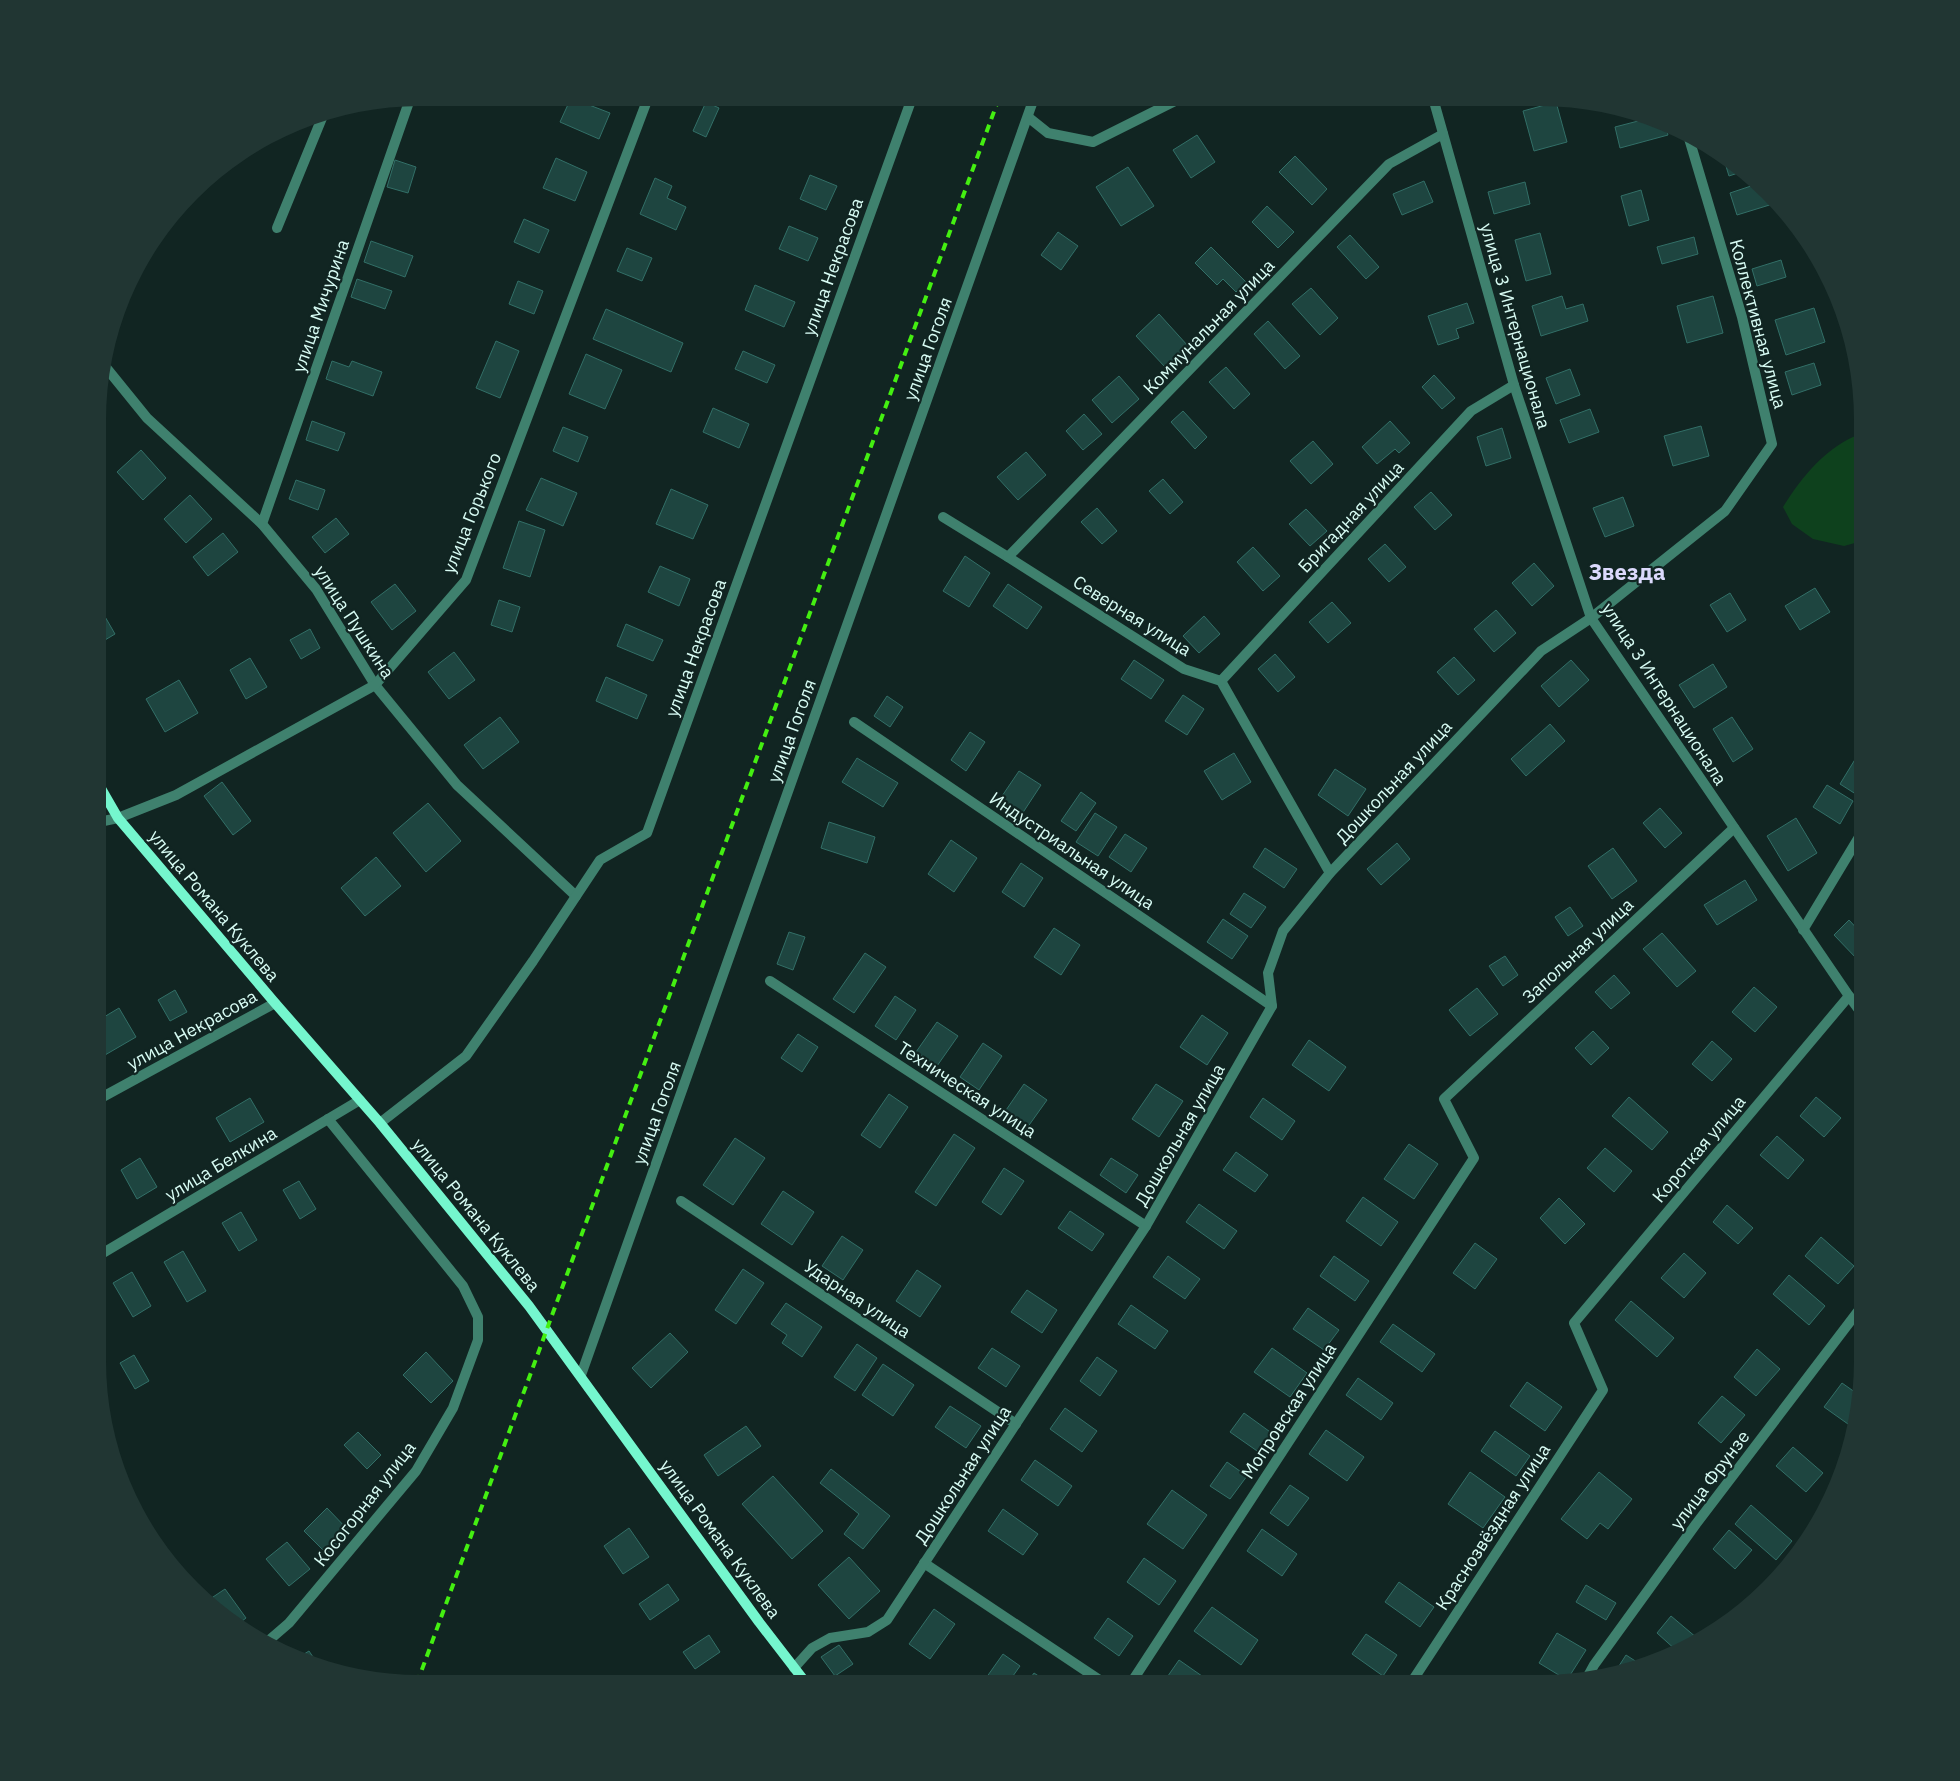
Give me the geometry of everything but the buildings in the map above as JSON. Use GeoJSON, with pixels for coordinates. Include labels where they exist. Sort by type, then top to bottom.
{"type":"FeatureCollection","features":[{"type":"Feature","properties":{"kind":"street","name":"улица Горького"},"geometry":{"type":"LineString","coordinates":[[106,821],[118,818],[176,795],[375,685],[466,580],[645,106]]}},
{"type":"Feature","properties":{"kind":"street","name":"улица Некрасова"},"geometry":{"type":"LineString","coordinates":[[380,1123],[466,1056],[600,860],[647,833],[909,106]]}},
{"type":"Feature","properties":{"kind":"street","name":"улица Гоголя"},"geometry":{"type":"LineString","coordinates":[[581,1375],[1031,106]]}},
{"type":"Feature","properties":{"kind":"street"},"geometry":{"type":"LineString","coordinates":[[1028,117],[1048,133],[1093,142],[1165,106]]}},
{"type":"Feature","properties":{"kind":"street","name":"улица 3 Интернационала"},"geometry":{"type":"LineString","coordinates":[[1435,106],[1514,386],[1591,618],[1854,1003]]}},
{"type":"Feature","properties":{"kind":"street","name":"улица Мичурина"},"geometry":{"type":"LineString","coordinates":[[262,524],[407,107]]}},
{"type":"Feature","properties":{"kind":"street"},"geometry":{"type":"LineString","coordinates":[[277,228],[320,123]]}},
{"type":"Feature","properties":{"kind":"street","name":"Коммунальная улица"},"geometry":{"type":"LineString","coordinates":[[1008,556],[1389,164],[1443,134]]}},
{"type":"Feature","properties":{"kind":"street","name":"Коллективная улица"},"geometry":{"type":"LineString","coordinates":[[1591,618],[1725,511],[1772,444],[1742,317],[1691,145]]}},
{"type":"Feature","properties":{"kind":"street","name":"улица Пушкина"},"geometry":{"type":"LineString","coordinates":[[110,372],[147,418],[262,524],[316,589],[375,685],[457,785],[576,896]]}},
{"type":"Feature","properties":{"kind":"street","name":"Бригадная улица"},"geometry":{"type":"LineString","coordinates":[[1220,681],[1471,411],[1514,386]]}},
{"type":"Feature","properties":{"kind":"street","name":"Северная улица"},"geometry":{"type":"LineString","coordinates":[[944,517],[1184,669],[1220,681]]}},
{"type":"Feature","properties":{"kind":"street","name":"Дошкольная улица"},"geometry":{"type":"LineString","coordinates":[[794,1668],[812,1648],[830,1638],[868,1632],[887,1620],[1146,1226],[1272,1006],[1268,973],[1283,931],[1330,873],[1541,651],[1591,618]]}},
{"type":"Feature","properties":{"kind":"street"},"geometry":{"type":"LineString","coordinates":[[1220,681],[1330,873]]}},
{"type":"Feature","properties":{"kind":"street","name":"Индустриальная улица"},"geometry":{"type":"LineString","coordinates":[[854,722],[1272,1006]]}},
{"type":"Feature","properties":{"kind":"street","name":"улица Романа Куклева"},"geometry":{"type":"LineString","coordinates":[[106,796],[118,818],[380,1123],[529,1306],[800,1675]]}},
{"type":"Feature","properties":{"kind":"street","name":"Запольная улица"},"geometry":{"type":"LineString","coordinates":[[1474,1158],[1444,1099],[1734,828]]}},
{"type":"Feature","properties":{"kind":"street"},"geometry":{"type":"LineString","coordinates":[[1803,930],[1854,845]]}},
{"type":"Feature","properties":{"kind":"street","name":"Техническая улица"},"geometry":{"type":"LineString","coordinates":[[770,981],[1146,1226]]}},
{"type":"Feature","properties":{"kind":"street","name":"Короткая улица"},"geometry":{"type":"LineString","coordinates":[[1602,1390],[1574,1323],[1849,996]]}},
{"type":"Feature","properties":{"kind":"street","name":"улица Некрасова"},"geometry":{"type":"LineString","coordinates":[[106,1095],[275,1003]]}},
{"type":"Feature","properties":{"kind":"street","name":"улица Белкина"},"geometry":{"type":"LineString","coordinates":[[106,1251],[360,1100]]}},
{"type":"Feature","properties":{"kind":"street","name":"Косогорная улица"},"geometry":{"type":"LineString","coordinates":[[272,1638],[289,1623],[416,1471],[453,1408],[478,1340],[478,1317],[463,1286],[328,1119]]}},
{"type":"Feature","properties":{"kind":"street","name":"Мопровская улица"},"geometry":{"type":"LineString","coordinates":[[1136,1675],[1474,1158]]}},
{"type":"Feature","properties":{"kind":"street","name":"Ударная улица"},"geometry":{"type":"LineString","coordinates":[[680,1201],[1016,1424]]}},
{"type":"Feature","properties":{"kind":"street","name":"улица Фрунзе"},"geometry":{"type":"LineString","coordinates":[[1591,1670],[1691,1532],[1854,1317]]}},
{"type":"Feature","properties":{"kind":"street","name":"Краснозвёздная улица"},"geometry":{"type":"LineString","coordinates":[[1416,1675],[1602,1390]]}},
{"type":"Feature","properties":{"kind":"street"},"geometry":{"type":"LineString","coordinates":[[924,1563],[1092,1675]]}},
{"type":"Feature","properties":{"kind":"shaded area"},"geometry":{"type":"Polygon","coordinates":[[[1854,437],[1854,543],[1844,546],[1813,539],[1792,524],[1783,507],[1798,484],[1816,463],[1854,437]]]}},
{"type":"Feature","properties":{"kind":"railway"},"geometry":{"type":"LineString","coordinates":[[420,1675],[996,106]]}},
{"type":"Feature","properties":{"kind":"district","name":"Звезда"},"geometry":{"type":"Point","coordinates":[1627,572]}}]}
